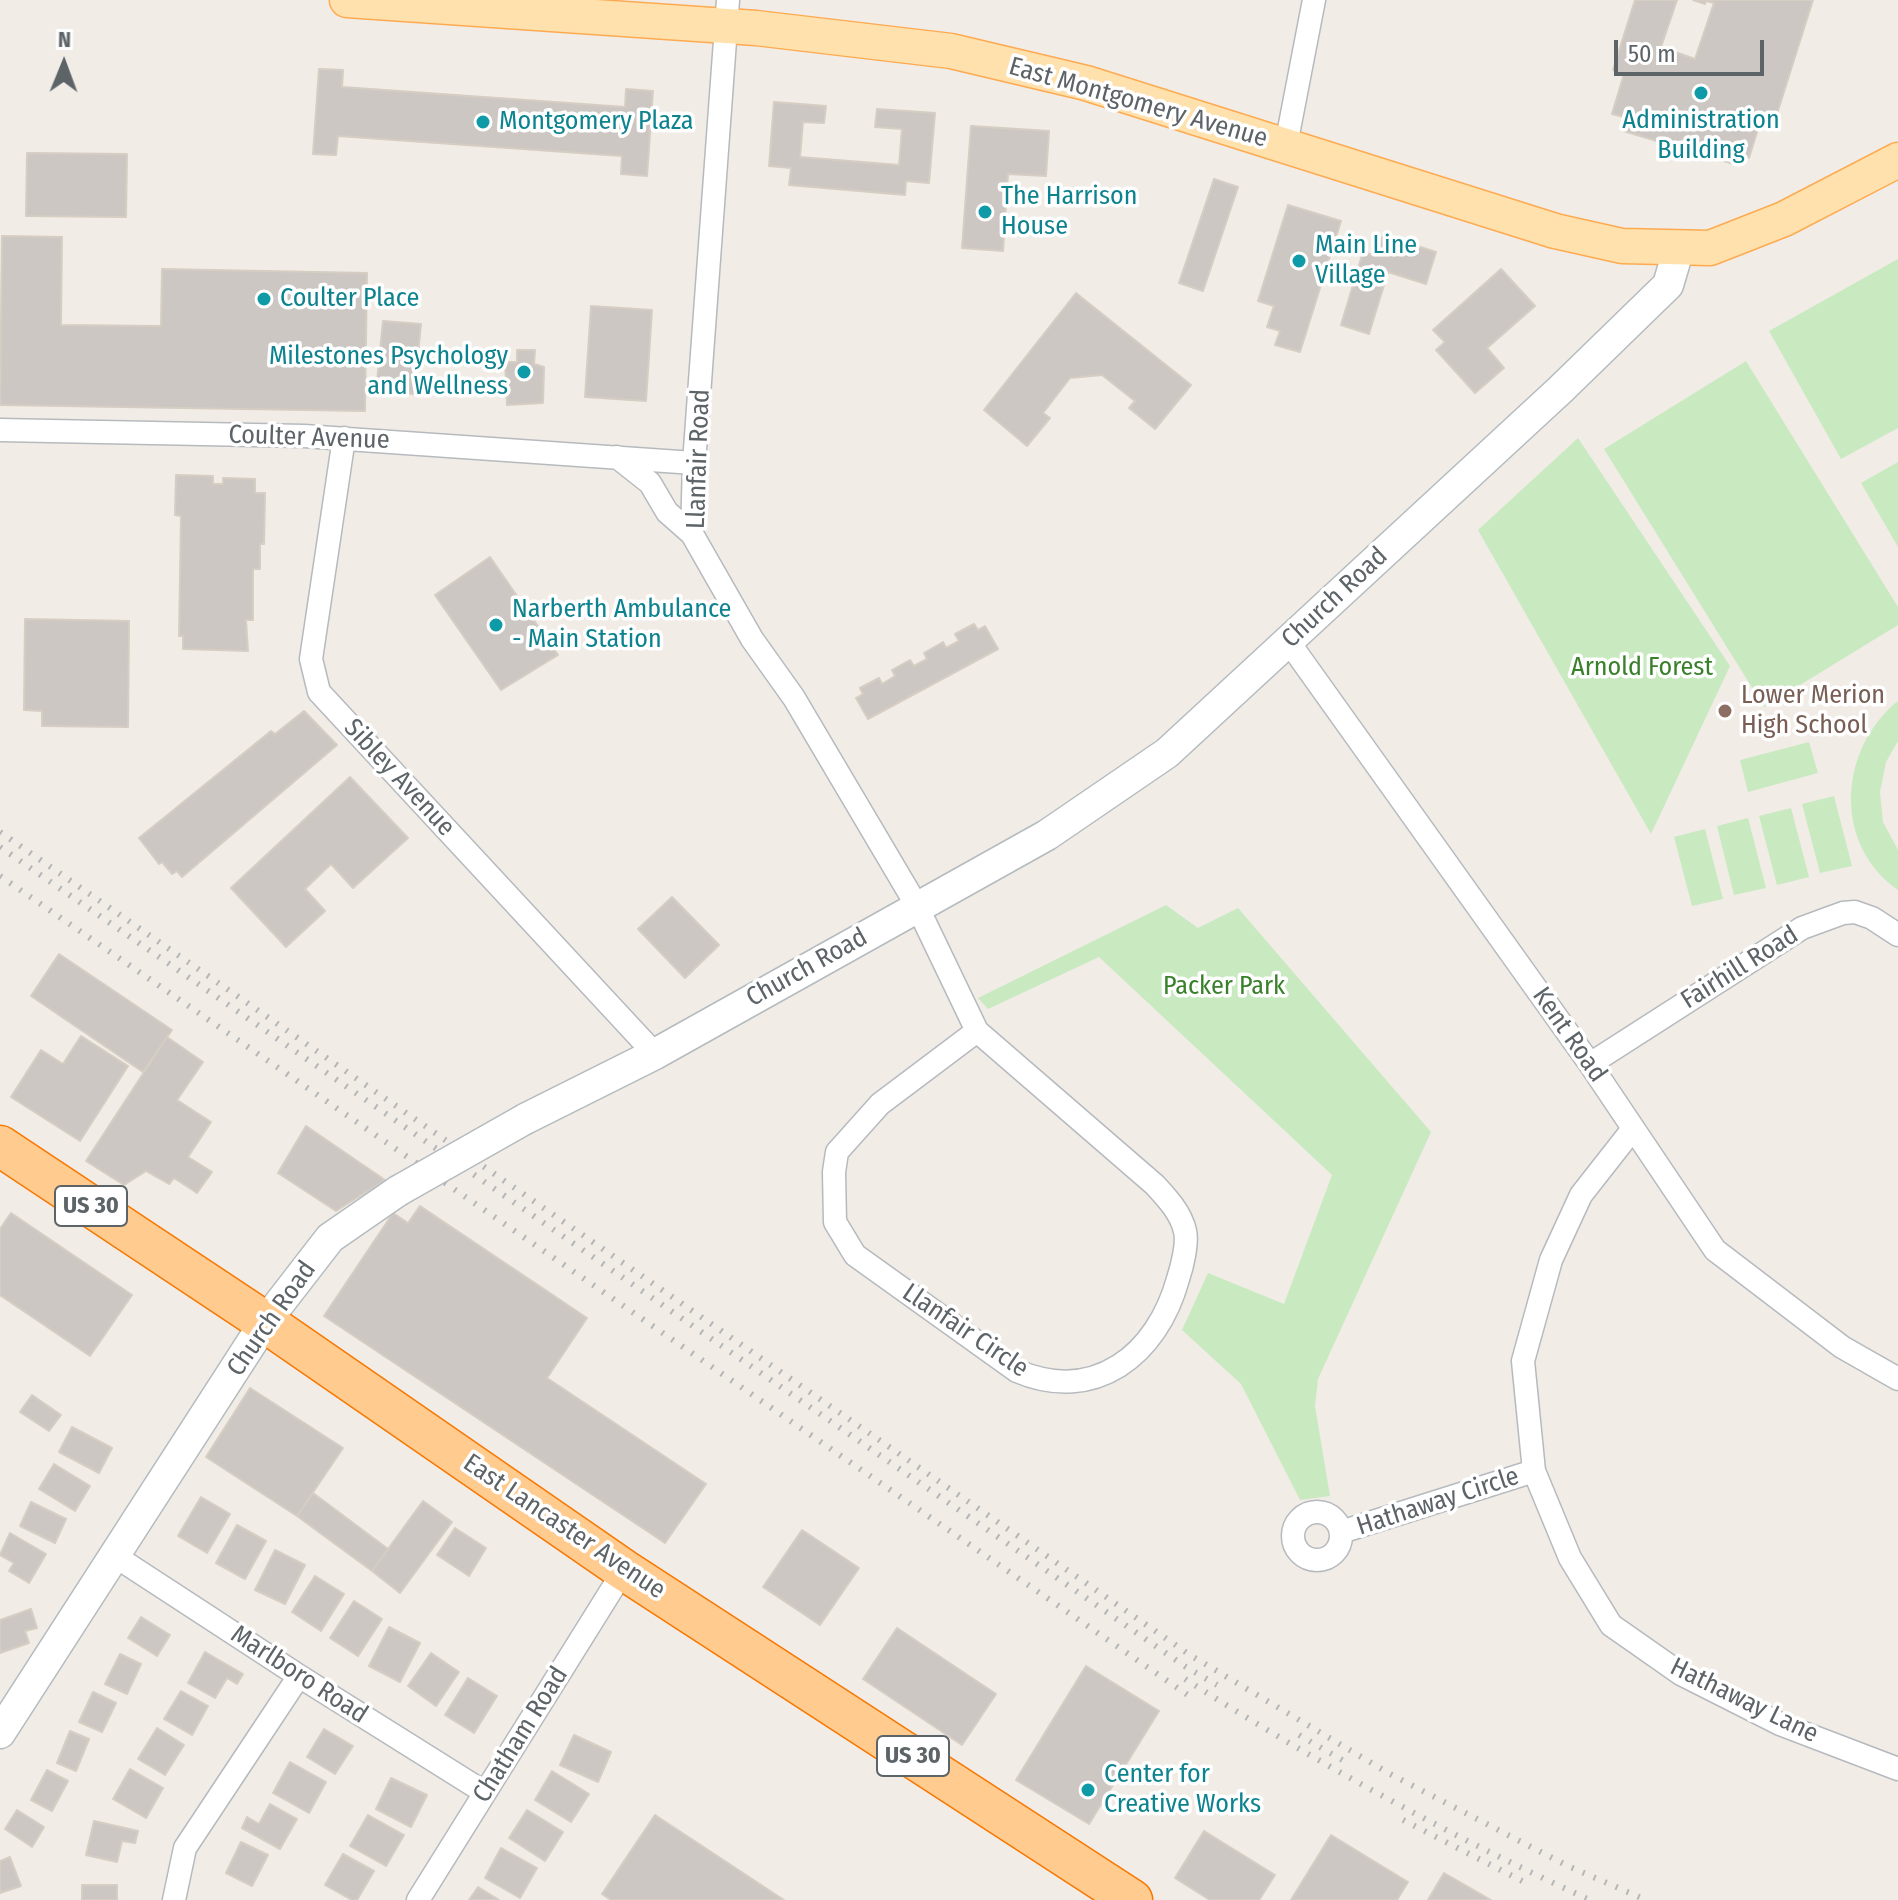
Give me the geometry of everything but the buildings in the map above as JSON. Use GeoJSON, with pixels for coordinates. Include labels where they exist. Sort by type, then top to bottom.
{"type":"FeatureCollection","features":[{"type":"Feature","properties":{"kind":"highway","name":"East Lancaster Avenue"},"geometry":{"type":"LineString","coordinates":[[0,1146],[265,1322],[624,1570],[1132,1900]]}},
{"type":"Feature","properties":{"kind":"main road","name":"East Montgomery Avenue"},"geometry":{"type":"LineString","coordinates":[[347,0],[727,13],[951,51],[1086,83],[1555,231],[1622,246],[1710,248],[1784,219],[1898,160]]}},
{"type":"Feature","properties":{"kind":"street"},"geometry":{"type":"LineString","coordinates":[[1286,145],[1314,0]]}},
{"type":"Feature","properties":{"kind":"street","name":"Llanfair Road"},"geometry":{"type":"LineString","coordinates":[[727,13],[694,463],[692,534],[752,639],[794,698],[917,906]]}},
{"type":"Feature","properties":{"kind":"street","name":"Church Road"},"geometry":{"type":"LineString","coordinates":[[0,1733],[265,1322],[330,1238],[398,1191],[525,1119],[655,1054],[1047,835],[1167,753],[1560,390],[1668,285],[1679,248]]}},
{"type":"Feature","properties":{"kind":"street","name":"Coulter Avenue"},"geometry":{"type":"LineString","coordinates":[[0,430],[344,438],[694,463]]}},
{"type":"Feature","properties":{"kind":"street","name":"Sibley Avenue"},"geometry":{"type":"LineString","coordinates":[[344,438],[311,659],[319,692],[655,1054]]}},
{"type":"Feature","properties":{"kind":"street"},"geometry":{"type":"LineString","coordinates":[[617,457],[650,483],[667,512],[692,534]]}},
{"type":"Feature","properties":{"kind":"street","name":"Kent Road"},"geometry":{"type":"LineString","coordinates":[[1288,641],[1590,1064],[1715,1250],[1842,1347],[1898,1379]]}},
{"type":"Feature","properties":{"kind":"street","name":"Llanfair Circle"},"geometry":{"type":"LineString","coordinates":[[917,906],[977,1031],[1155,1185],[1174,1206],[1186,1232],[1172,1301],[1157,1329],[1128,1361],[1090,1380],[1071,1382],[1034,1378],[1017,1371],[855,1255],[835,1222],[834,1172],[837,1152],[880,1104],[977,1031]]}},
{"type":"Feature","properties":{"kind":"street","name":"Fairhill Road"},"geometry":{"type":"LineString","coordinates":[[1590,1064],[1802,928],[1826,918],[1855,912],[1872,918],[1898,935]]}},
{"type":"Feature","properties":{"kind":"street","name":"Hathaway Lane"},"geometry":{"type":"LineString","coordinates":[[1632,1130],[1581,1195],[1551,1260],[1523,1361],[1534,1471],[1570,1558],[1611,1625],[1681,1674],[1766,1717],[1898,1769]]}},
{"type":"Feature","properties":{"kind":"street","name":"Hathaway Circle"},"geometry":{"type":"LineString","coordinates":[[1341,1532],[1534,1471]]}},
{"type":"Feature","properties":{"kind":"street","name":"Marlboro Road"},"geometry":{"type":"LineString","coordinates":[[115,1556],[484,1792]]}},
{"type":"Feature","properties":{"kind":"street","name":"Chatham Road"},"geometry":{"type":"LineString","coordinates":[[418,1900],[624,1570]]}},
{"type":"Feature","properties":{"kind":"street"},"geometry":{"type":"LineString","coordinates":[[174,1900],[185,1848],[299,1676]]}},
{"type":"Feature","properties":{"kind":"green space"},"geometry":{"type":"Polygon","coordinates":[[[1898,259],[1898,428],[1841,459],[1769,331],[1898,259]]]}},
{"type":"Feature","properties":{"kind":"green space"},"geometry":{"type":"Polygon","coordinates":[[[1746,361],[1898,607],[1898,625],[1764,707],[1604,449],[1746,361]]]}},
{"type":"Feature","properties":{"kind":"green space","name":"Arnold Forest"},"geometry":{"type":"Polygon","coordinates":[[[1578,438],[1730,666],[1651,834],[1478,530],[1578,438]]]}},
{"type":"Feature","properties":{"kind":"green space"},"geometry":{"type":"Polygon","coordinates":[[[1898,462],[1898,547],[1861,483],[1898,462]]]}},
{"type":"Feature","properties":{"kind":"green space"},"geometry":{"type":"Polygon","coordinates":[[[1898,701],[1898,741],[1886,762],[1880,792],[1883,822],[1898,850],[1898,890],[1877,871],[1862,848],[1853,822],[1851,796],[1855,769],[1864,744],[1878,721],[1898,701]]]}},
{"type":"Feature","properties":{"kind":"green space"},"geometry":{"type":"Polygon","coordinates":[[[1809,742],[1818,773],[1748,792],[1740,760],[1809,742]]]}},
{"type":"Feature","properties":{"kind":"green space"},"geometry":{"type":"Polygon","coordinates":[[[1834,796],[1852,866],[1820,873],[1802,804],[1834,796]]]}},
{"type":"Feature","properties":{"kind":"green space"},"geometry":{"type":"Polygon","coordinates":[[[1791,808],[1809,877],[1777,885],[1759,816],[1791,808]]]}},
{"type":"Feature","properties":{"kind":"green space"},"geometry":{"type":"Polygon","coordinates":[[[1748,818],[1766,888],[1734,895],[1717,826],[1748,818]]]}},
{"type":"Feature","properties":{"kind":"green space"},"geometry":{"type":"Polygon","coordinates":[[[1705,829],[1723,899],[1692,906],[1674,837],[1705,829]]]}},
{"type":"Feature","properties":{"kind":"green space","name":"Packer Park"},"geometry":{"type":"Polygon","coordinates":[[[1166,905],[1198,928],[1238,908],[1431,1132],[1318,1379],[1315,1406],[1330,1496],[1300,1500],[1241,1384],[1182,1330],[1208,1273],[1284,1304],[1332,1175],[1099,957],[988,1009],[978,998],[1166,905]]]}},
{"type":"Feature","properties":{"kind":"railway"},"geometry":{"type":"LineString","coordinates":[[0,832],[1190,1655],[1390,1774],[1568,1866],[1646,1900]]}},
{"type":"Feature","properties":{"kind":"railway"},"geometry":{"type":"LineString","coordinates":[[0,847],[1186,1667],[1217,1685]]}},
{"type":"Feature","properties":{"kind":"railway"},"geometry":{"type":"LineString","coordinates":[[0,876],[1195,1700]]}},
{"type":"Feature","properties":{"kind":"railway"},"geometry":{"type":"LineString","coordinates":[[1185,1679],[1283,1740],[1384,1797],[1590,1900]]}},
{"type":"Feature","properties":{"kind":"railway"},"geometry":{"type":"LineString","coordinates":[[1299,1735],[1351,1765]]}},
{"type":"Feature","properties":{"kind":"railway"},"geometry":{"type":"LineString","coordinates":[[1403,1820],[1524,1882]]}},
{"type":"Feature","properties":{"kind":"place","name":"Administration Building"},"geometry":{"type":"Point","coordinates":[1701,93]}},
{"type":"Feature","properties":{"kind":"place","name":"Montgomery Plaza"},"geometry":{"type":"Point","coordinates":[483,122]}},
{"type":"Feature","properties":{"kind":"place","name":"The Harrison House"},"geometry":{"type":"Point","coordinates":[985,212]}},
{"type":"Feature","properties":{"kind":"place","name":"Main Line Village"},"geometry":{"type":"Point","coordinates":[1299,261]}},
{"type":"Feature","properties":{"kind":"place","name":"Coulter Place"},"geometry":{"type":"Point","coordinates":[264,299]}},
{"type":"Feature","properties":{"kind":"place","name":"Milestones Psychology and Wellness"},"geometry":{"type":"Point","coordinates":[524,372]}},
{"type":"Feature","properties":{"kind":"place","name":"Narberth Ambulance - Main Station"},"geometry":{"type":"Point","coordinates":[496,625]}},
{"type":"Feature","properties":{"kind":"place","name":"Lower Merion High School"},"geometry":{"type":"Point","coordinates":[1725,711]}},
{"type":"Feature","properties":{"kind":"place","name":"Center for Creative Works"},"geometry":{"type":"Point","coordinates":[1088,1790]}}]}
